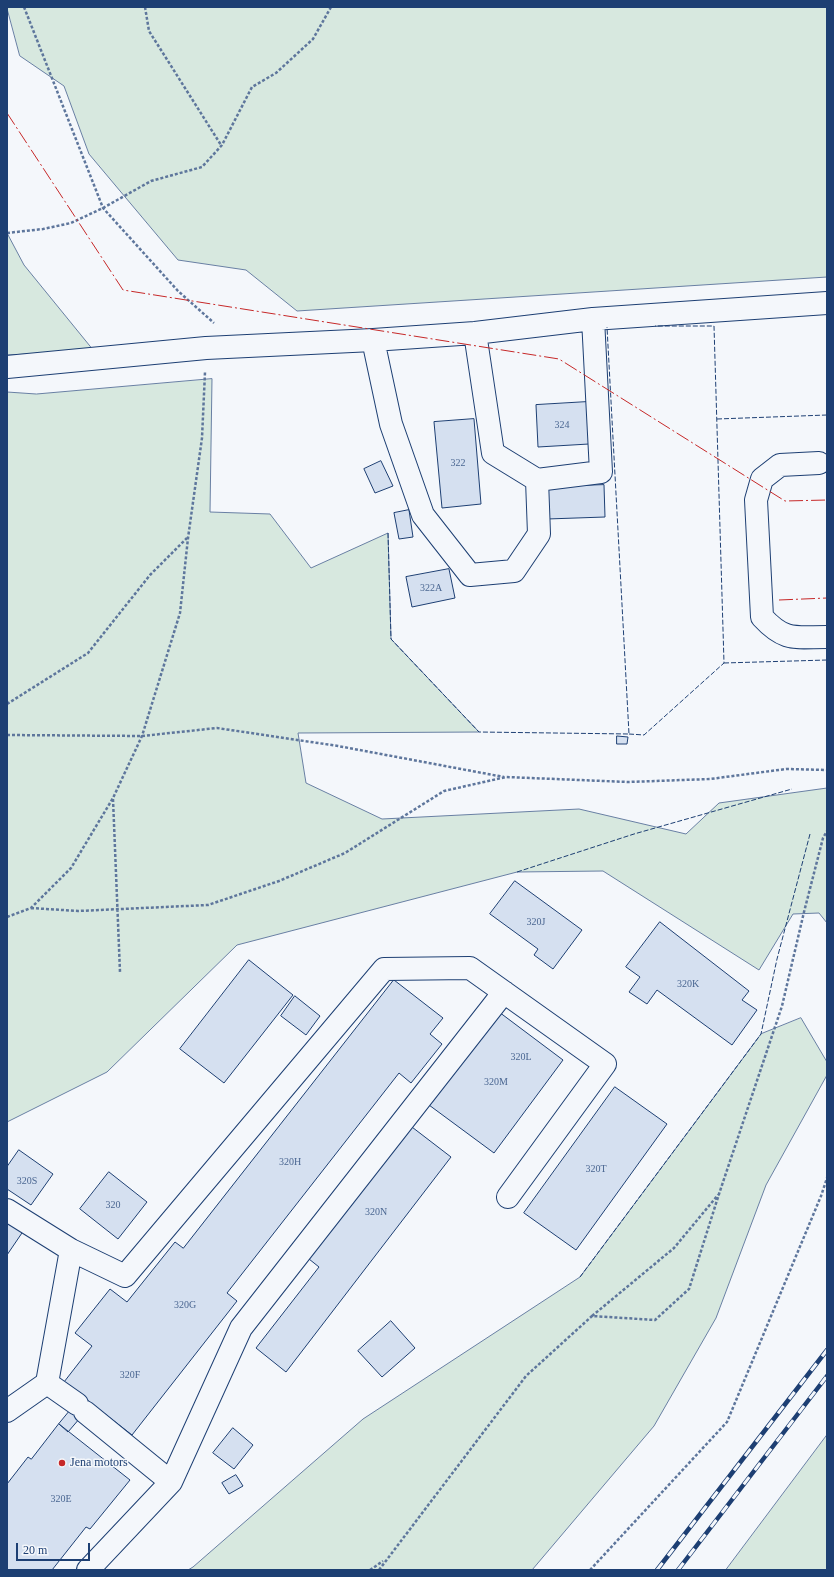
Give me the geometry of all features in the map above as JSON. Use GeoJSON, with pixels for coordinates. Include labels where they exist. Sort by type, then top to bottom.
{"type":"FeatureCollection","features":[{"type":"Feature","properties":{"kind":"street"},"geometry":{"type":"LineString","coordinates":[[7,367],[206,348],[373,340],[474,333],[593,319],[827,303]]}},
{"type":"Feature","properties":{"kind":"street"},"geometry":{"type":"LineString","coordinates":[[474,333],[493,453],[537,480],[601,472],[593,319]]}},
{"type":"Feature","properties":{"kind":"street"},"geometry":{"type":"LineString","coordinates":[[373,340],[391,424],[423,515],[470,575],[514,571],[539,534],[537,480]]}},
{"type":"Feature","properties":{"kind":"street"},"geometry":{"type":"LineString","coordinates":[[819,463],[780,465],[762,479],[756,500],[762,616],[773,629],[791,637],[827,636]]}},
{"type":"Feature","properties":{"kind":"street"},"geometry":{"type":"LineString","coordinates":[[7,1210],[71,1250],[124,1276],[384,969],[470,968],[604,1064],[508,1197]]}},
{"type":"Feature","properties":{"kind":"street"},"geometry":{"type":"LineString","coordinates":[[88,1570],[171,1482],[240,1328],[504,992]]}},
{"type":"Feature","properties":{"kind":"street"},"geometry":{"type":"LineString","coordinates":[[7,1412],[47,1383],[71,1250]]}},
{"type":"Feature","properties":{"kind":"street"},"geometry":{"type":"LineString","coordinates":[[47,1383],[81,1408],[171,1482]]}},
{"type":"Feature","properties":{"kind":"path"},"geometry":{"type":"LineString","coordinates":[[24,7],[103,208],[178,291],[212,322],[206,348],[202,438],[188,538],[180,613],[142,736],[113,798],[71,868],[31,908]]}},
{"type":"Feature","properties":{"kind":"path"},"geometry":{"type":"LineString","coordinates":[[145,7],[149,31],[222,145]]}},
{"type":"Feature","properties":{"kind":"path"},"geometry":{"type":"LineString","coordinates":[[7,233],[43,229],[71,223],[103,208],[151,181],[202,167],[222,145],[252,87],[276,73],[312,39],[331,7]]}},
{"type":"Feature","properties":{"kind":"path"},"geometry":{"type":"LineString","coordinates":[[7,704],[88,653],[150,575],[188,538]]}},
{"type":"Feature","properties":{"kind":"path"},"geometry":{"type":"LineString","coordinates":[[7,735],[142,736],[217,728],[338,746],[506,778],[628,782],[710,779],[786,769],[827,770]]}},
{"type":"Feature","properties":{"kind":"path"},"geometry":{"type":"LineString","coordinates":[[7,917],[31,908],[78,911],[208,905],[279,881],[345,853],[444,791],[506,778]]}},
{"type":"Feature","properties":{"kind":"path"},"geometry":{"type":"LineString","coordinates":[[113,798],[120,972]]}},
{"type":"Feature","properties":{"kind":"path"},"geometry":{"type":"LineString","coordinates":[[592,1316],[655,1320],[689,1289],[782,1006],[806,904],[823,838],[827,831]]}},
{"type":"Feature","properties":{"kind":"path"},"geometry":{"type":"LineString","coordinates":[[590,1570],[727,1422],[818,1204],[827,1178]]}},
{"type":"Feature","properties":{"kind":"path"},"geometry":{"type":"LineString","coordinates":[[379,1570],[385,1560],[526,1376],[592,1316],[674,1248],[719,1194]]}},
{"type":"Feature","properties":{"kind":"path"},"geometry":{"type":"LineString","coordinates":[[370,1570],[385,1560]]}},
{"type":"Feature","properties":{"kind":"shaded area"},"geometry":{"type":"Polygon","coordinates":[[[7,7],[827,7],[827,277],[297,311],[246,270],[178,260],[89,154],[64,86],[20,56],[7,7]]]}},
{"type":"Feature","properties":{"kind":"shaded area"},"geometry":{"type":"Polygon","coordinates":[[[7,233],[24,265],[94,351],[7,355],[7,233]]]}},
{"type":"Feature","properties":{"kind":"shaded area"},"geometry":{"type":"Polygon","coordinates":[[[212,379],[210,512],[270,514],[311,568],[388,533],[391,639],[479,732],[298,733],[306,783],[382,819],[579,809],[686,834],[719,803],[827,788],[827,923],[819,913],[793,914],[759,970],[603,871],[517,872],[237,945],[107,1072],[7,1122],[7,392],[36,394],[212,379]]]}},
{"type":"Feature","properties":{"kind":"shaded area"},"geometry":{"type":"Polygon","coordinates":[[[801,1018],[827,1062],[827,1075],[766,1185],[716,1318],[654,1426],[532,1570],[188,1570],[363,1419],[580,1277],[761,1034],[801,1018]]]}},
{"type":"Feature","properties":{"kind":"shaded area"},"geometry":{"type":"Polygon","coordinates":[[[827,1435],[827,1570],[726,1570],[827,1435]]]}},
{"type":"Feature","properties":{"kind":"building"},"geometry":{"type":"Polygon","coordinates":[[[587,402],[589,444],[538,447],[536,405],[587,402]]]}},
{"type":"Feature","properties":{"kind":"building"},"geometry":{"type":"Polygon","coordinates":[[[474,419],[481,504],[442,508],[434,422],[474,419]]]}},
{"type":"Feature","properties":{"kind":"building"},"geometry":{"type":"Polygon","coordinates":[[[381,461],[393,486],[375,493],[364,469],[381,461]]]}},
{"type":"Feature","properties":{"kind":"building"},"geometry":{"type":"Polygon","coordinates":[[[604,485],[605,517],[547,519],[546,487],[604,485]]]}},
{"type":"Feature","properties":{"kind":"building"},"geometry":{"type":"Polygon","coordinates":[[[409,510],[413,537],[399,539],[394,513],[409,510]]]}},
{"type":"Feature","properties":{"kind":"building"},"geometry":{"type":"Polygon","coordinates":[[[449,569],[455,598],[412,607],[406,577],[449,569]]]}},
{"type":"Feature","properties":{"kind":"building"},"geometry":{"type":"Polygon","coordinates":[[[617,736],[628,737],[627,744],[617,744],[617,736]]]}},
{"type":"Feature","properties":{"kind":"building"},"geometry":{"type":"Polygon","coordinates":[[[515,881],[582,930],[553,969],[534,955],[538,949],[490,914],[515,881]]]}},
{"type":"Feature","properties":{"kind":"building"},"geometry":{"type":"Polygon","coordinates":[[[660,922],[749,991],[742,1000],[757,1010],[732,1045],[657,990],[647,1004],[629,992],[640,977],[626,967],[660,922]]]}},
{"type":"Feature","properties":{"kind":"building"},"geometry":{"type":"Polygon","coordinates":[[[249,960],[293,995],[224,1083],[180,1049],[249,960]]]}},
{"type":"Feature","properties":{"kind":"building"},"geometry":{"type":"Polygon","coordinates":[[[394,980],[443,1018],[430,1034],[442,1044],[411,1083],[399,1073],[227,1293],[237,1301],[132,1435],[64,1382],[92,1346],[75,1333],[110,1289],[127,1302],[175,1242],[183,1248],[394,980]]]}},
{"type":"Feature","properties":{"kind":"building"},"geometry":{"type":"Polygon","coordinates":[[[295,996],[320,1016],[306,1035],[281,1016],[295,996]]]}},
{"type":"Feature","properties":{"kind":"building"},"geometry":{"type":"Polygon","coordinates":[[[499,1012],[563,1060],[494,1153],[429,1105],[499,1012]]]}},
{"type":"Feature","properties":{"kind":"building"},"geometry":{"type":"Polygon","coordinates":[[[615,1087],[667,1124],[576,1250],[524,1213],[615,1087]]]}},
{"type":"Feature","properties":{"kind":"building"},"geometry":{"type":"Polygon","coordinates":[[[408,1124],[451,1157],[286,1372],[256,1348],[319,1267],[309,1259],[408,1124]]]}},
{"type":"Feature","properties":{"kind":"building"},"geometry":{"type":"Polygon","coordinates":[[[19,1150],[53,1174],[31,1205],[7,1189],[7,1167],[19,1150]]]}},
{"type":"Feature","properties":{"kind":"building"},"geometry":{"type":"Polygon","coordinates":[[[109,1172],[147,1202],[118,1239],[80,1209],[109,1172]]]}},
{"type":"Feature","properties":{"kind":"building"},"geometry":{"type":"Polygon","coordinates":[[[7,1219],[24,1230],[7,1255],[7,1219]]]}},
{"type":"Feature","properties":{"kind":"building"},"geometry":{"type":"Polygon","coordinates":[[[391,1321],[415,1348],[382,1377],[358,1351],[391,1321]]]}},
{"type":"Feature","properties":{"kind":"building"},"geometry":{"type":"Polygon","coordinates":[[[82,1396],[92,1404],[68,1432],[59,1424],[82,1396]]]}},
{"type":"Feature","properties":{"kind":"building"},"geometry":{"type":"Polygon","coordinates":[[[59,1424],[130,1480],[90,1529],[86,1527],[52,1570],[7,1570],[7,1484],[28,1457],[31,1459],[59,1424]]]}},
{"type":"Feature","properties":{"kind":"building"},"geometry":{"type":"Polygon","coordinates":[[[233,1428],[253,1445],[234,1469],[213,1453],[233,1428]]]}},
{"type":"Feature","properties":{"kind":"building"},"geometry":{"type":"Polygon","coordinates":[[[236,1475],[243,1486],[229,1494],[222,1483],[236,1475]]]}},
{"type":"Feature","properties":{"kind":"railway"},"geometry":{"type":"LineString","coordinates":[[657,1570],[827,1350]]}},
{"type":"Feature","properties":{"kind":"railway"},"geometry":{"type":"LineString","coordinates":[[678,1570],[827,1376]]}},
{"type":"Feature","properties":{"kind":"fence"},"geometry":{"type":"LineString","coordinates":[[629,734],[644,735],[724,663],[714,326],[655,326]]}},
{"type":"Feature","properties":{"kind":"fence"},"geometry":{"type":"LineString","coordinates":[[388,533],[391,639],[479,732],[629,734],[607,327]]}},
{"type":"Feature","properties":{"kind":"fence"},"geometry":{"type":"LineString","coordinates":[[717,419],[827,415]]}},
{"type":"Feature","properties":{"kind":"fence"},"geometry":{"type":"LineString","coordinates":[[724,663],[827,660]]}},
{"type":"Feature","properties":{"kind":"fence"},"geometry":{"type":"LineString","coordinates":[[517,872],[634,834],[792,789]]}},
{"type":"Feature","properties":{"kind":"fence"},"geometry":{"type":"LineString","coordinates":[[580,1277],[761,1034],[777,959],[810,834]]}},
{"type":"Feature","properties":{"kind":"power"},"geometry":{"type":"LineString","coordinates":[[7,113],[123,290],[559,359],[785,501],[827,500]]}},
{"type":"Feature","properties":{"kind":"power"},"geometry":{"type":"LineString","coordinates":[[779,600],[827,598]]}},
{"type":"Feature","properties":{"kind":"place","name":"Jena motors"},"geometry":{"type":"Point","coordinates":[62,1463]}}]}
